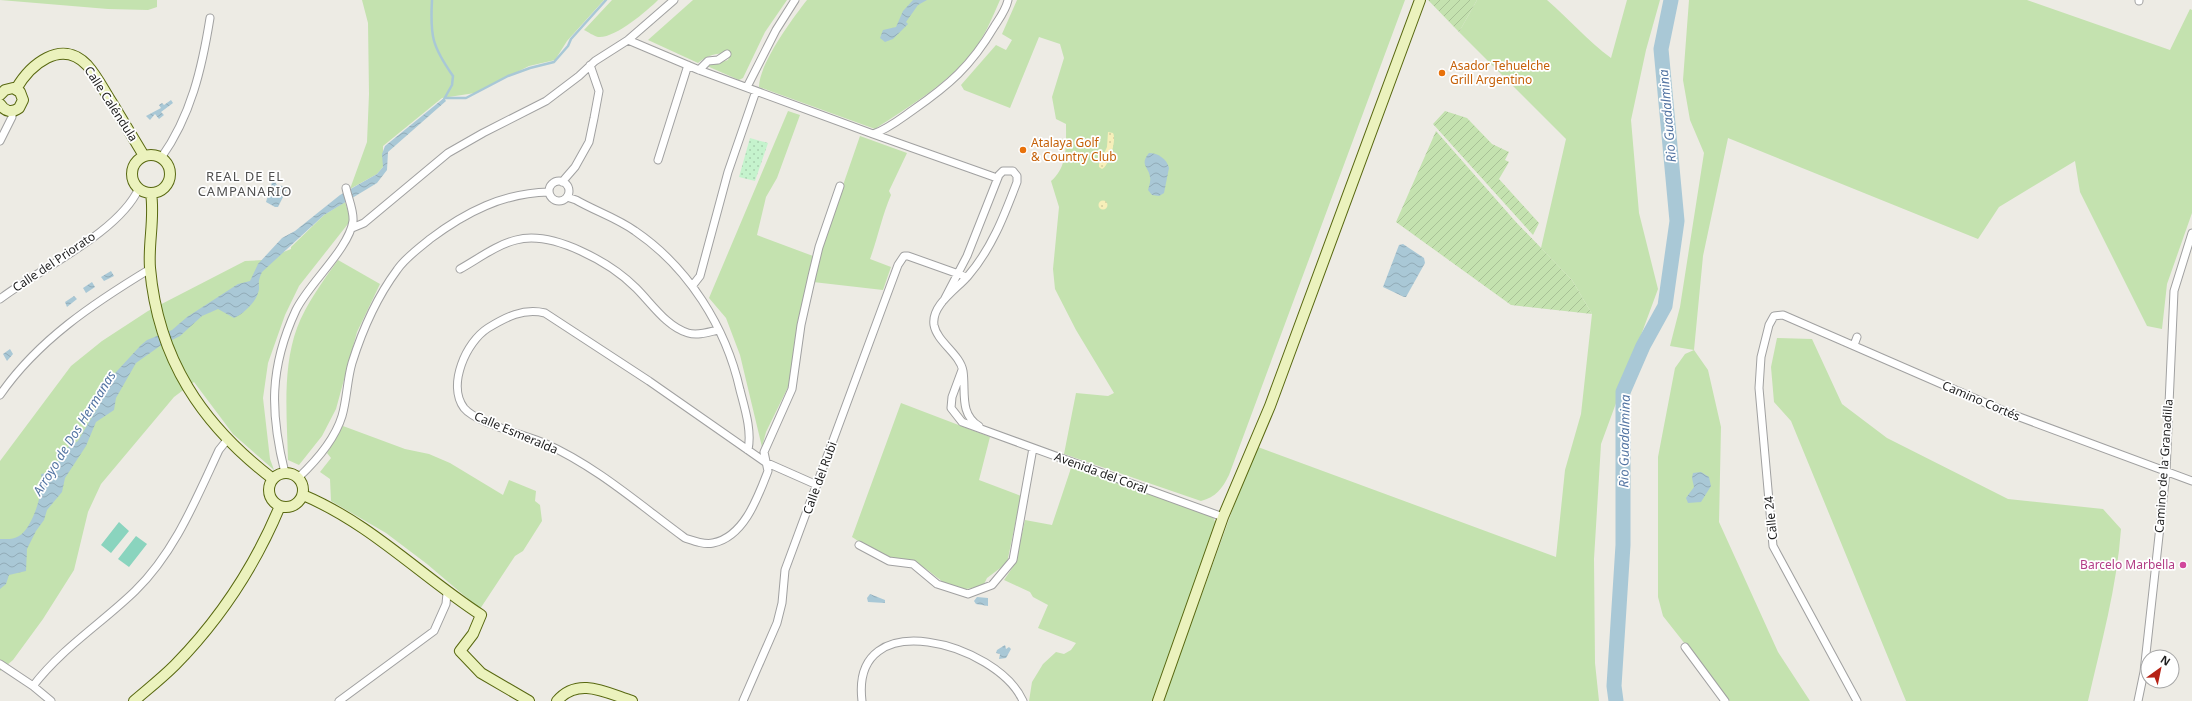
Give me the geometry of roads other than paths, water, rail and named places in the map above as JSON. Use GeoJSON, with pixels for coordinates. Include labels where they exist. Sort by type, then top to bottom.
{"type":"FeatureCollection","features":[{"type":"Feature","properties":{"kind":"street"},"geometry":{"type":"LineString","coordinates":[[352,228],[364,223],[448,154],[483,133],[546,101],[579,76],[590,65],[628,40],[674,0]]}},
{"type":"Feature","properties":{"kind":"street"},"geometry":{"type":"LineString","coordinates":[[747,88],[776,30],[795,0]]}},
{"type":"Feature","properties":{"kind":"street"},"geometry":{"type":"LineString","coordinates":[[873,134],[883,131],[938,93],[965,69],[980,51],[1008,0]]}},
{"type":"Feature","properties":{"kind":"street"},"geometry":{"type":"LineString","coordinates":[[1158,701],[1224,517],[1270,406],[1420,0]]}},
{"type":"Feature","properties":{"kind":"street"},"geometry":{"type":"LineString","coordinates":[[161,158],[183,120],[198,82],[210,18]]}},
{"type":"Feature","properties":{"kind":"street"},"geometry":{"type":"LineString","coordinates":[[628,40],[699,70],[747,88],[997,178]]}},
{"type":"Feature","properties":{"kind":"street","name":"Calle Caléndula"},"geometry":{"type":"LineString","coordinates":[[16,89],[35,65],[45,58],[62,54],[78,58],[87,65],[98,80],[144,156]]}},
{"type":"Feature","properties":{"kind":"street"},"geometry":{"type":"LineString","coordinates":[[699,70],[708,61],[718,60],[727,54]]}},
{"type":"Feature","properties":{"kind":"street"},"geometry":{"type":"LineString","coordinates":[[549,192],[553,183],[562,182],[589,142],[599,91],[590,65]]}},
{"type":"Feature","properties":{"kind":"street"},"geometry":{"type":"LineString","coordinates":[[658,160],[688,65]]}},
{"type":"Feature","properties":{"kind":"street"},"geometry":{"type":"LineString","coordinates":[[0,95],[7,89],[16,89],[20,92],[22,100],[19,108],[12,111],[4,109],[0,104]]}},
{"type":"Feature","properties":{"kind":"street"},"geometry":{"type":"LineString","coordinates":[[693,285],[700,276],[728,172],[756,91]]}},
{"type":"Feature","properties":{"kind":"street"},"geometry":{"type":"LineString","coordinates":[[0,142],[8,126],[12,111]]}},
{"type":"Feature","properties":{"kind":"street"},"geometry":{"type":"LineString","coordinates":[[152,155],[161,158],[168,165],[169,179],[160,190],[151,193],[138,188],[132,177],[132,169],[136,161],[144,156],[152,155]]}},
{"type":"Feature","properties":{"kind":"street"},"geometry":{"type":"LineString","coordinates":[[944,300],[967,277],[996,235],[1017,182],[1015,173],[1010,170],[1003,171],[997,178],[958,273],[944,300],[935,318],[934,325],[962,369],[965,387],[964,406],[972,422],[979,426]]}},
{"type":"Feature","properties":{"kind":"street"},"geometry":{"type":"LineString","coordinates":[[562,182],[568,188],[567,197]]}},
{"type":"Feature","properties":{"kind":"street"},"geometry":{"type":"LineString","coordinates":[[765,462],[764,452],[767,441],[786,405],[792,389],[802,325],[812,276],[819,247],[840,186]]}},
{"type":"Feature","properties":{"kind":"street","name":"Calle del Priorato"},"geometry":{"type":"LineString","coordinates":[[0,299],[32,276],[71,254],[88,241],[134,199],[138,188]]}},
{"type":"Feature","properties":{"kind":"street"},"geometry":{"type":"LineString","coordinates":[[285,473],[277,442],[273,400],[276,373],[281,352],[296,309],[340,249],[352,228],[354,219],[346,188]]}},
{"type":"Feature","properties":{"kind":"street"},"geometry":{"type":"LineString","coordinates":[[298,478],[310,467],[332,436],[342,418],[352,364],[361,338],[382,293],[397,268],[422,245],[447,226],[485,205],[532,192],[549,192]]}},
{"type":"Feature","properties":{"kind":"street"},"geometry":{"type":"LineString","coordinates":[[549,192],[555,200],[562,200],[567,197],[576,200],[635,230],[668,258],[693,285],[718,330],[736,372],[745,409],[750,443],[748,450]]}},
{"type":"Feature","properties":{"kind":"street"},"geometry":{"type":"LineString","coordinates":[[151,193],[153,205],[150,241],[150,269],[159,321],[169,350],[195,400],[227,440],[273,479]]}},
{"type":"Feature","properties":{"kind":"street","name":"Camino de la Granadilla"},"geometry":{"type":"LineString","coordinates":[[2138,701],[2144,672],[2166,472],[2174,290],[2192,232]]}},
{"type":"Feature","properties":{"kind":"street"},"geometry":{"type":"LineString","coordinates":[[460,269],[504,244],[518,239],[544,239],[596,259],[618,273],[676,328],[690,334],[718,330]]}},
{"type":"Feature","properties":{"kind":"street","name":"Calle del Rubi"},"geometry":{"type":"LineString","coordinates":[[743,701],[777,623],[782,603],[785,570],[898,264],[904,256],[958,273]]}},
{"type":"Feature","properties":{"kind":"street"},"geometry":{"type":"LineString","coordinates":[[0,395],[58,331],[90,307],[150,269]]}},
{"type":"Feature","properties":{"kind":"street"},"geometry":{"type":"LineString","coordinates":[[958,273],[967,277]]}},
{"type":"Feature","properties":{"kind":"street","name":"Calle Esmeralda"},"geometry":{"type":"LineString","coordinates":[[765,462],[768,471],[744,520],[729,536],[712,544],[702,544],[685,538],[582,462],[544,443],[470,414],[460,400],[458,380],[460,366],[472,342],[483,332],[502,319],[521,312],[536,311],[545,313],[649,381],[765,462],[817,485]]}},
{"type":"Feature","properties":{"kind":"street","name":"Camino Cortés"},"geometry":{"type":"LineString","coordinates":[[1774,316],[1782,315],[2006,412],[2192,481]]}},
{"type":"Feature","properties":{"kind":"street","name":"Calle 24"},"geometry":{"type":"LineString","coordinates":[[1774,316],[1769,325],[1761,357],[1759,388],[1773,546],[1857,701]]}},
{"type":"Feature","properties":{"kind":"street"},"geometry":{"type":"LineString","coordinates":[[1854,345],[1857,337]]}},
{"type":"Feature","properties":{"kind":"street","name":"Avenida del Coral"},"geometry":{"type":"LineString","coordinates":[[962,369],[952,397],[951,408],[962,422],[979,426],[1034,448],[1224,517]]}},
{"type":"Feature","properties":{"kind":"street"},"geometry":{"type":"LineString","coordinates":[[33,686],[62,652],[136,590],[163,558],[184,525],[219,450],[227,440]]}},
{"type":"Feature","properties":{"kind":"street"},"geometry":{"type":"LineString","coordinates":[[859,545],[889,561],[913,564],[937,584],[968,594],[992,585],[1013,560],[1034,448]]}},
{"type":"Feature","properties":{"kind":"street"},"geometry":{"type":"LineString","coordinates":[[285,473],[298,478],[302,484],[303,495],[301,500],[293,506],[280,506],[270,497],[270,486],[273,479],[285,473]]}},
{"type":"Feature","properties":{"kind":"street"},"geometry":{"type":"LineString","coordinates":[[303,495],[322,503],[389,545],[447,593],[480,615],[473,634],[460,651],[481,673],[529,701]]}},
{"type":"Feature","properties":{"kind":"street"},"geometry":{"type":"LineString","coordinates":[[134,701],[175,665],[230,600],[259,553],[280,506]]}},
{"type":"Feature","properties":{"kind":"street"},"geometry":{"type":"LineString","coordinates":[[339,701],[434,631],[446,604],[447,593]]}},
{"type":"Feature","properties":{"kind":"street"},"geometry":{"type":"LineString","coordinates":[[862,701],[862,676],[871,659],[888,646],[902,641],[919,640],[937,643],[968,654],[992,666],[1018,690],[1023,701]]}},
{"type":"Feature","properties":{"kind":"street"},"geometry":{"type":"LineString","coordinates":[[1685,647],[1725,701]]}},
{"type":"Feature","properties":{"kind":"street"},"geometry":{"type":"LineString","coordinates":[[0,664],[33,686],[51,701]]}},
{"type":"Feature","properties":{"kind":"street"},"geometry":{"type":"LineString","coordinates":[[558,701],[562,695],[580,687],[605,690],[632,701]]}},
{"type":"Feature","properties":{"kind":"water"},"geometry":{"type":"Polygon","coordinates":[[[913,0],[927,0],[918,5],[906,22],[908,24],[893,39],[885,42],[880,38],[883,30],[896,27],[903,11],[913,0]]]}},
{"type":"Feature","properties":{"kind":"water"},"geometry":{"type":"Polygon","coordinates":[[[444,98],[446,101],[388,152],[387,170],[377,183],[324,215],[262,272],[259,280],[259,290],[256,297],[245,311],[234,318],[218,309],[202,316],[180,336],[160,346],[136,363],[116,398],[114,410],[96,422],[86,446],[65,478],[62,492],[47,510],[44,520],[36,531],[27,549],[26,571],[9,575],[6,584],[0,589],[0,539],[17,537],[24,532],[29,525],[37,507],[42,480],[41,474],[47,473],[64,455],[68,447],[78,441],[96,410],[106,383],[147,340],[172,330],[187,317],[238,284],[250,281],[258,264],[282,238],[295,231],[340,195],[377,174],[383,167],[382,154],[385,146],[444,98]]]}},
{"type":"Feature","properties":{"kind":"water"},"geometry":{"type":"Polygon","coordinates":[[[171,100],[173,103],[161,112],[164,115],[159,119],[155,114],[150,120],[146,116],[161,108],[159,105],[162,103],[164,105],[171,100]]]}},
{"type":"Feature","properties":{"kind":"water"},"geometry":{"type":"Polygon","coordinates":[[[1149,153],[1162,157],[1169,168],[1164,193],[1159,196],[1152,195],[1148,190],[1150,179],[1145,166],[1145,160],[1149,153]]]}},
{"type":"Feature","properties":{"kind":"water"},"geometry":{"type":"Polygon","coordinates":[[[273,179],[277,185],[288,187],[278,207],[266,202],[273,179]]]}},
{"type":"Feature","properties":{"kind":"water"},"geometry":{"type":"Polygon","coordinates":[[[1403,244],[1424,258],[1425,263],[1406,297],[1383,287],[1399,245],[1403,244]]]}},
{"type":"Feature","properties":{"kind":"water"},"geometry":{"type":"Polygon","coordinates":[[[111,271],[114,276],[104,281],[101,277],[111,271]]]}},
{"type":"Feature","properties":{"kind":"water"},"geometry":{"type":"Polygon","coordinates":[[[92,282],[95,287],[86,293],[83,288],[92,282]]]}},
{"type":"Feature","properties":{"kind":"water"},"geometry":{"type":"Polygon","coordinates":[[[74,296],[77,299],[67,307],[65,302],[74,296]]]}},
{"type":"Feature","properties":{"kind":"water"},"geometry":{"type":"Polygon","coordinates":[[[10,349],[13,354],[7,361],[3,354],[10,349]]]}},
{"type":"Feature","properties":{"kind":"water"},"geometry":{"type":"Polygon","coordinates":[[[1701,472],[1709,477],[1711,486],[1701,502],[1688,503],[1686,498],[1694,487],[1692,478],[1693,473],[1701,472]]]}},
{"type":"Feature","properties":{"kind":"water"},"geometry":{"type":"Polygon","coordinates":[[[870,594],[885,600],[885,603],[868,602],[867,598],[870,594]]]}},
{"type":"Feature","properties":{"kind":"water"},"geometry":{"type":"Polygon","coordinates":[[[977,597],[988,598],[988,606],[976,604],[974,601],[977,597]]]}},
{"type":"Feature","properties":{"kind":"water"},"geometry":{"type":"Polygon","coordinates":[[[1005,645],[1006,649],[1009,647],[1011,649],[1006,658],[999,659],[1000,654],[996,653],[997,650],[1005,645]]]}},
{"type":"Feature","properties":{"kind":"waterway","name":"Arroyo de Dos Hermanas"},"geometry":{"type":"LineString","coordinates":[[432,0],[431,23],[434,40],[441,57],[453,76],[452,85],[443,101]]}},
{"type":"Feature","properties":{"kind":"waterway"},"geometry":{"type":"LineString","coordinates":[[446,98],[466,98],[508,76],[530,68],[554,62],[568,46],[571,39],[606,0]]}},
{"type":"Feature","properties":{"kind":"waterway","name":"Rio Guadalmina"},"geometry":{"type":"LineString","coordinates":[[1616,701],[1614,686],[1623,545],[1623,392],[1643,346],[1665,306],[1677,221],[1661,49],[1671,0]]}},
{"type":"Feature","properties":{"kind":"place","name":"Asador Tehuelche Grill Argentino"},"geometry":{"type":"Point","coordinates":[1442,73]}},
{"type":"Feature","properties":{"kind":"place","name":"Atalaya Golf & Country Club"},"geometry":{"type":"Point","coordinates":[1023,150]}},
{"type":"Feature","properties":{"kind":"place","name":"Barcelo Marbella"},"geometry":{"type":"Point","coordinates":[2183,565]}},
{"type":"Feature","properties":{"kind":"district","name":"REAL DE EL CAMPANARIO"},"geometry":{"type":"Point","coordinates":[245,184]}}]}
